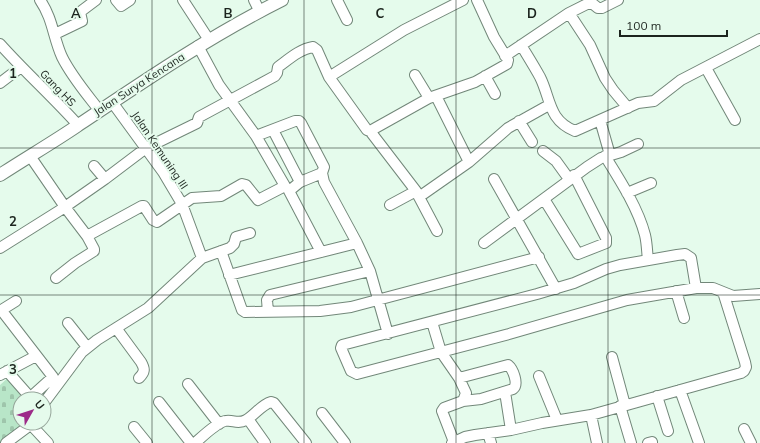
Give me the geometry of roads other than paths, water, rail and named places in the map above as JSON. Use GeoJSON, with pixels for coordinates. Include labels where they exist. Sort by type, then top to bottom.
{"type":"FeatureCollection","features":[{"type":"Feature","properties":{"kind":"main road","name":"Jalan Surya Kencana"},"geometry":{"type":"LineString","coordinates":[[0,175],[78,126],[99,110],[198,46],[282,0]]}},
{"type":"Feature","properties":{"kind":"street"},"geometry":{"type":"LineString","coordinates":[[40,0],[47,10],[62,56],[68,68],[99,110]]}},
{"type":"Feature","properties":{"kind":"street"},"geometry":{"type":"LineString","coordinates":[[55,34],[82,21],[80,12],[96,0]]}},
{"type":"Feature","properties":{"kind":"street"},"geometry":{"type":"LineString","coordinates":[[116,0],[121,6],[130,0]]}},
{"type":"Feature","properties":{"kind":"street"},"geometry":{"type":"LineString","coordinates":[[183,0],[209,40]]}},
{"type":"Feature","properties":{"kind":"street"},"geometry":{"type":"LineString","coordinates":[[254,0],[260,12]]}},
{"type":"Feature","properties":{"kind":"street"},"geometry":{"type":"LineString","coordinates":[[338,0],[348,20]]}},
{"type":"Feature","properties":{"kind":"street"},"geometry":{"type":"LineString","coordinates":[[329,77],[404,30],[463,0]]}},
{"type":"Feature","properties":{"kind":"street"},"geometry":{"type":"LineString","coordinates":[[476,0],[506,60]]}},
{"type":"Feature","properties":{"kind":"street"},"geometry":{"type":"LineString","coordinates":[[370,131],[433,97],[475,82],[506,60],[521,45],[569,13],[587,4],[602,8],[618,0]]}},
{"type":"Feature","properties":{"kind":"street"},"geometry":{"type":"LineString","coordinates":[[569,13],[590,45],[605,78],[628,108]]}},
{"type":"Feature","properties":{"kind":"street"},"geometry":{"type":"LineString","coordinates":[[521,45],[540,77],[546,90],[549,105],[563,124],[575,131],[638,103],[654,101],[681,80],[760,39]]}},
{"type":"Feature","properties":{"kind":"street"},"geometry":{"type":"LineString","coordinates":[[87,236],[142,206],[144,206],[154,221],[157,222],[182,204],[196,197],[221,196],[244,183],[258,200],[284,187],[284,183],[256,136],[219,85],[198,46]]}},
{"type":"Feature","properties":{"kind":"street"},"geometry":{"type":"LineString","coordinates":[[1,244],[65,207],[146,148],[197,123],[199,117],[275,76],[278,67],[300,52],[313,47],[317,50],[329,77],[367,130],[370,131],[418,194],[437,231]]}},
{"type":"Feature","properties":{"kind":"street","name":"Gang HS"},"geometry":{"type":"LineString","coordinates":[[2,49],[51,96],[78,126]]}},
{"type":"Feature","properties":{"kind":"street"},"geometry":{"type":"LineString","coordinates":[[0,83],[21,67]]}},
{"type":"Feature","properties":{"kind":"street"},"geometry":{"type":"LineString","coordinates":[[706,68],[735,120]]}},
{"type":"Feature","properties":{"kind":"street"},"geometry":{"type":"LineString","coordinates":[[415,75],[433,97],[469,162]]}},
{"type":"Feature","properties":{"kind":"street"},"geometry":{"type":"LineString","coordinates":[[485,76],[495,94]]}},
{"type":"Feature","properties":{"kind":"street","name":"Jalan Kemuning III"},"geometry":{"type":"LineString","coordinates":[[112,102],[163,172],[182,204],[202,258]]}},
{"type":"Feature","properties":{"kind":"street"},"geometry":{"type":"LineString","coordinates":[[390,205],[418,194],[469,162],[504,131],[549,105]]}},
{"type":"Feature","properties":{"kind":"street"},"geometry":{"type":"LineString","coordinates":[[600,120],[608,156],[627,193],[644,232],[648,260]]}},
{"type":"Feature","properties":{"kind":"street"},"geometry":{"type":"LineString","coordinates":[[256,136],[295,121],[300,121],[324,167],[322,173],[324,182],[357,243],[370,271],[388,334]]}},
{"type":"Feature","properties":{"kind":"street"},"geometry":{"type":"LineString","coordinates":[[519,121],[532,142]]}},
{"type":"Feature","properties":{"kind":"street"},"geometry":{"type":"LineString","coordinates":[[274,132],[300,182]]}},
{"type":"Feature","properties":{"kind":"street"},"geometry":{"type":"LineString","coordinates":[[484,243],[572,177],[608,156],[638,144]]}},
{"type":"Feature","properties":{"kind":"street"},"geometry":{"type":"LineString","coordinates":[[543,151],[556,161],[572,177],[606,238],[606,243],[578,254],[544,199]]}},
{"type":"Feature","properties":{"kind":"street"},"geometry":{"type":"LineString","coordinates":[[30,156],[87,236],[94,251],[75,263],[56,278]]}},
{"type":"Feature","properties":{"kind":"street"},"geometry":{"type":"LineString","coordinates":[[94,166],[105,179]]}},
{"type":"Feature","properties":{"kind":"street"},"geometry":{"type":"LineString","coordinates":[[320,252],[289,192],[300,182],[322,173]]}},
{"type":"Feature","properties":{"kind":"street"},"geometry":{"type":"LineString","coordinates":[[494,179],[556,289]]}},
{"type":"Feature","properties":{"kind":"street"},"geometry":{"type":"LineString","coordinates":[[627,193],[652,183]]}},
{"type":"Feature","properties":{"kind":"street"},"geometry":{"type":"LineString","coordinates":[[52,392],[82,352],[88,347],[148,308],[202,258],[232,246],[236,237],[250,233]]}},
{"type":"Feature","properties":{"kind":"street"},"geometry":{"type":"LineString","coordinates":[[229,275],[357,243]]}},
{"type":"Feature","properties":{"kind":"street"},"geometry":{"type":"LineString","coordinates":[[221,251],[242,310],[245,312],[320,311],[351,307],[539,257]]}},
{"type":"Feature","properties":{"kind":"street"},"geometry":{"type":"LineString","coordinates":[[696,288],[690,256],[686,254],[648,260],[606,269],[556,289],[342,345],[342,354],[351,371],[356,374],[563,319],[627,300],[696,288],[713,288],[733,296],[760,294]]}},
{"type":"Feature","properties":{"kind":"street"},"geometry":{"type":"LineString","coordinates":[[268,312],[267,300],[270,295],[370,271]]}},
{"type":"Feature","properties":{"kind":"street"},"geometry":{"type":"LineString","coordinates":[[676,291],[684,318]]}},
{"type":"Feature","properties":{"kind":"street"},"geometry":{"type":"LineString","coordinates":[[459,378],[510,365],[516,386],[513,389],[504,392],[481,399],[463,401],[444,408],[442,412],[453,442],[465,437],[490,438],[511,430],[557,420],[591,415],[622,405],[734,376],[744,371],[746,367],[723,292]]}},
{"type":"Feature","properties":{"kind":"street"},"geometry":{"type":"LineString","coordinates":[[16,301],[1,311],[53,377],[32,395],[29,395],[2,373],[36,356]]}},
{"type":"Feature","properties":{"kind":"street"},"geometry":{"type":"LineString","coordinates":[[432,322],[441,352],[459,378],[466,393],[463,401]]}},
{"type":"Feature","properties":{"kind":"street"},"geometry":{"type":"LineString","coordinates":[[68,323],[88,347]]}},
{"type":"Feature","properties":{"kind":"street"},"geometry":{"type":"LineString","coordinates":[[116,328],[142,362],[144,374],[139,378]]}},
{"type":"Feature","properties":{"kind":"street"},"geometry":{"type":"LineString","coordinates":[[612,357],[631,443]]}},
{"type":"Feature","properties":{"kind":"street"},"geometry":{"type":"LineString","coordinates":[[539,376],[557,420]]}},
{"type":"Feature","properties":{"kind":"street"},"geometry":{"type":"LineString","coordinates":[[188,384],[219,424]]}},
{"type":"Feature","properties":{"kind":"street"},"geometry":{"type":"LineString","coordinates":[[680,390],[699,443]]}},
{"type":"Feature","properties":{"kind":"street"},"geometry":{"type":"LineString","coordinates":[[504,392],[511,430]]}},
{"type":"Feature","properties":{"kind":"street"},"geometry":{"type":"LineString","coordinates":[[657,396],[668,431]]}},
{"type":"Feature","properties":{"kind":"street"},"geometry":{"type":"LineString","coordinates":[[159,402],[191,443]]}},
{"type":"Feature","properties":{"kind":"street"},"geometry":{"type":"LineString","coordinates":[[195,443],[219,424],[225,421],[238,423],[248,419],[271,402],[274,403],[306,443]]}},
{"type":"Feature","properties":{"kind":"street"},"geometry":{"type":"LineString","coordinates":[[322,413],[345,443]]}},
{"type":"Feature","properties":{"kind":"street"},"geometry":{"type":"LineString","coordinates":[[591,415],[597,443]]}},
{"type":"Feature","properties":{"kind":"street"},"geometry":{"type":"LineString","coordinates":[[248,419],[265,443]]}},
{"type":"Feature","properties":{"kind":"street"},"geometry":{"type":"LineString","coordinates":[[134,427],[147,443]]}},
{"type":"Feature","properties":{"kind":"street"},"geometry":{"type":"LineString","coordinates":[[744,429],[751,443]]}},
{"type":"Feature","properties":{"kind":"street"},"geometry":{"type":"LineString","coordinates":[[6,443],[22,431]]}},
{"type":"Feature","properties":{"kind":"street"},"geometry":{"type":"LineString","coordinates":[[37,431],[48,443]]}}]}
